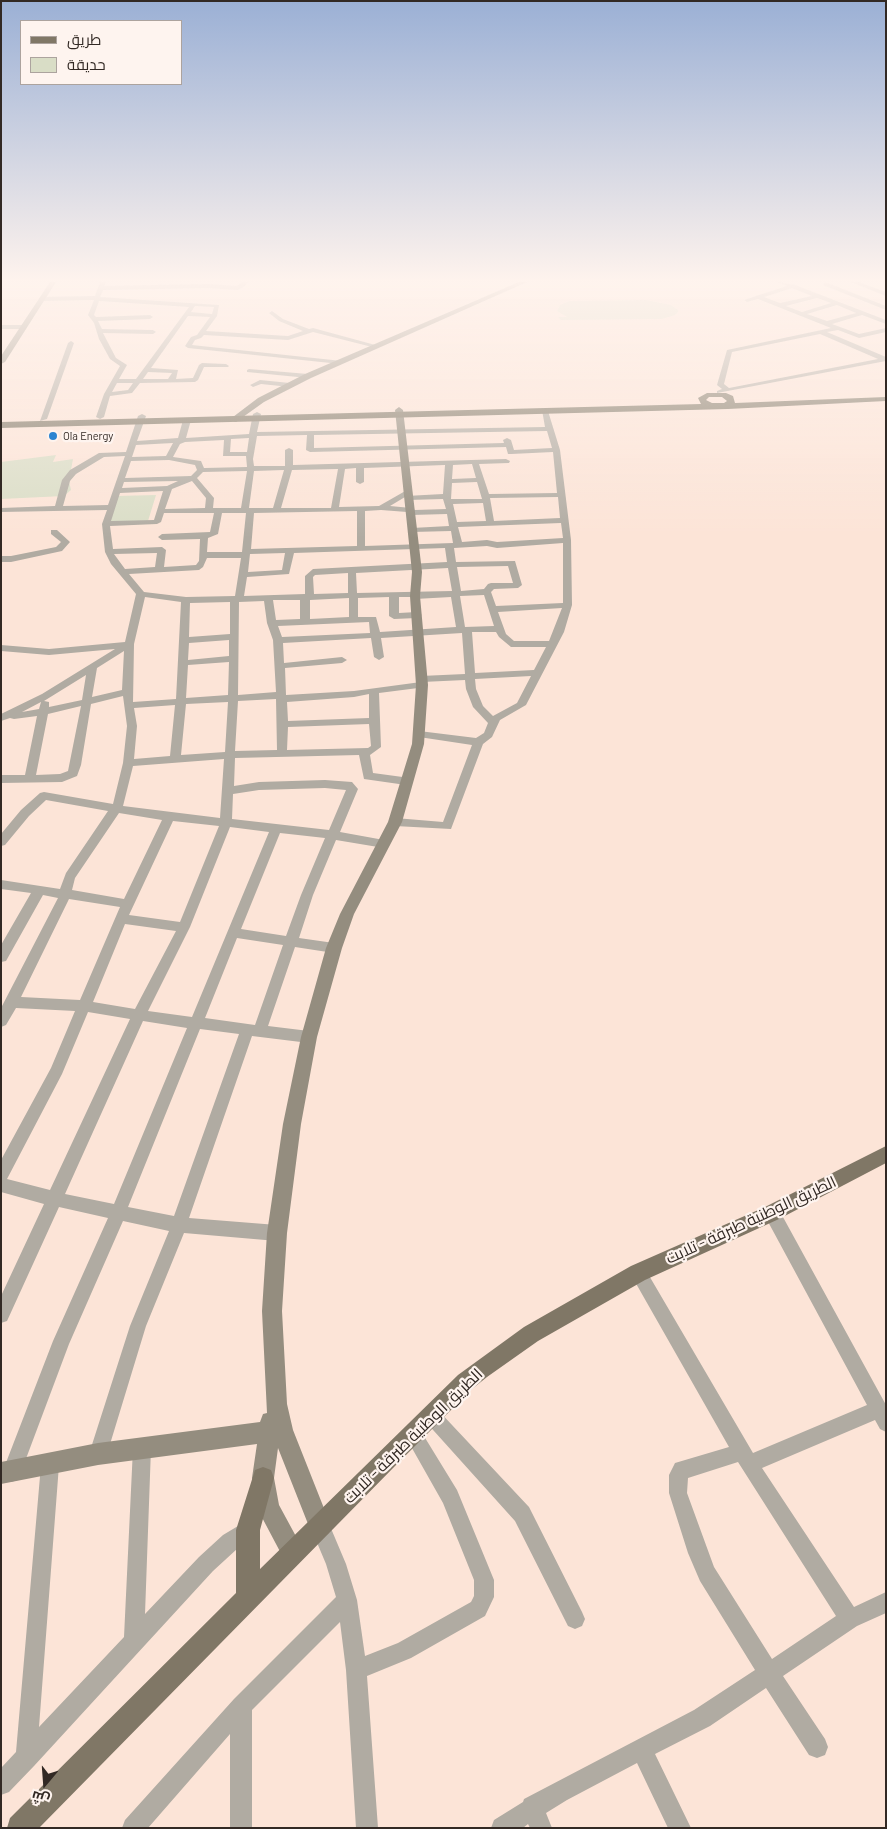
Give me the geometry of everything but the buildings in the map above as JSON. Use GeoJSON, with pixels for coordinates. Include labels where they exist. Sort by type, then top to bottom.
{"type":"FeatureCollection","features":[{"type":"Feature","properties":{"kind":"main road"},"geometry":{"type":"LineString","coordinates":[[1,425],[141,419],[256,417],[401,427],[703,397],[886,394]]}},
{"type":"Feature","properties":{"kind":"main road"},"geometry":{"type":"LineString","coordinates":[[401,427],[544,411],[713,406],[725,396],[886,399]]}},
{"type":"Feature","properties":{"kind":"main road"},"geometry":{"type":"LineString","coordinates":[[703,397],[703,402],[713,406]]}},
{"type":"Feature","properties":{"kind":"main road"},"geometry":{"type":"LineString","coordinates":[[1,420],[100,417],[187,420],[236,417]]}},
{"type":"Feature","properties":{"kind":"main road","name":"الطريق الوطنية طبرقة - تلابت"},"geometry":{"type":"LineString","coordinates":[[20,1828],[465,1382],[499,1356],[546,1325],[638,1273],[772,1213],[886,1154]]}},
{"type":"Feature","properties":{"kind":"main road"},"geometry":{"type":"LineString","coordinates":[[248,1600],[248,1530],[263,1478]]}},
{"type":"Feature","properties":{"kind":"street"},"geometry":{"type":"LineString","coordinates":[[44,419],[62,367]]}},
{"type":"Feature","properties":{"kind":"street"},"geometry":{"type":"LineString","coordinates":[[100,417],[107,394],[123,367]]}},
{"type":"Feature","properties":{"kind":"street"},"geometry":{"type":"LineString","coordinates":[[107,394],[127,394],[147,367]]}},
{"type":"Feature","properties":{"kind":"street"},"geometry":{"type":"LineString","coordinates":[[114,382],[196,380],[201,367]]}},
{"type":"Feature","properties":{"kind":"street"},"geometry":{"type":"LineString","coordinates":[[220,376],[225,367]]}},
{"type":"Feature","properties":{"kind":"street"},"geometry":{"type":"LineString","coordinates":[[277,367],[319,371]]}},
{"type":"Feature","properties":{"kind":"street"},"geometry":{"type":"LineString","coordinates":[[236,417],[261,400],[328,367]]}},
{"type":"Feature","properties":{"kind":"street"},"geometry":{"type":"LineString","coordinates":[[725,367],[720,385],[725,396],[849,367]]}},
{"type":"Feature","properties":{"kind":"street"},"geometry":{"type":"LineString","coordinates":[[145,370],[176,371],[170,381]]}},
{"type":"Feature","properties":{"kind":"street"},"geometry":{"type":"LineString","coordinates":[[249,371],[308,376]]}},
{"type":"Feature","properties":{"kind":"street"},"geometry":{"type":"LineString","coordinates":[[253,385],[260,382],[290,385]]}},
{"type":"Feature","properties":{"kind":"street"},"geometry":{"type":"LineString","coordinates":[[418,734],[478,742],[487,737],[493,722],[503,713],[521,705],[531,689],[563,620],[567,605],[567,540],[556,450],[544,411]]}},
{"type":"Feature","properties":{"kind":"street"},"geometry":{"type":"LineString","coordinates":[[1,1315],[139,1015],[184,927],[226,822],[237,599],[246,553],[251,468],[250,454],[256,417]]}},
{"type":"Feature","properties":{"kind":"street"},"geometry":{"type":"LineString","coordinates":[[141,419],[119,491],[106,524],[109,552],[122,572],[141,594],[186,600],[487,592]]}},
{"type":"Feature","properties":{"kind":"street"},"geometry":{"type":"LineString","coordinates":[[169,458],[179,442],[187,420]]}},
{"type":"Feature","properties":{"kind":"street"},"geometry":{"type":"LineString","coordinates":[[401,427],[441,447],[508,445]]}},
{"type":"Feature","properties":{"kind":"street"},"geometry":{"type":"LineString","coordinates":[[311,432],[310,450],[366,449],[401,427]]}},
{"type":"Feature","properties":{"kind":"street"},"geometry":{"type":"LineString","coordinates":[[293,1554],[268,1508],[263,1478],[275,1431],[276,1404],[272,1311],[277,1233],[292,1124],[309,1037],[334,948],[347,914],[396,822],[406,781],[416,756],[421,682],[415,595],[416,567],[401,427]]}},
{"type":"Feature","properties":{"kind":"street"},"geometry":{"type":"LineString","coordinates":[[134,443],[179,442],[253,435],[401,427],[453,431],[551,429]]}},
{"type":"Feature","properties":{"kind":"street"},"geometry":{"type":"LineString","coordinates":[[504,430],[510,451],[556,450]]}},
{"type":"Feature","properties":{"kind":"street"},"geometry":{"type":"LineString","coordinates":[[453,431],[454,447]]}},
{"type":"Feature","properties":{"kind":"street"},"geometry":{"type":"LineString","coordinates":[[228,438],[226,454],[250,454]]}},
{"type":"Feature","properties":{"kind":"street"},"geometry":{"type":"LineString","coordinates":[[477,446],[480,480],[487,498],[486,524],[499,564]]}},
{"type":"Feature","properties":{"kind":"street"},"geometry":{"type":"LineString","coordinates":[[441,447],[446,462],[448,503],[454,526],[452,565],[464,630],[471,689],[478,706],[493,722]]}},
{"type":"Feature","properties":{"kind":"street"},"geometry":{"type":"LineString","coordinates":[[360,482],[366,449]]}},
{"type":"Feature","properties":{"kind":"street"},"geometry":{"type":"LineString","coordinates":[[276,510],[289,467],[289,450]]}},
{"type":"Feature","properties":{"kind":"street"},"geometry":{"type":"LineString","coordinates":[[326,466],[330,451]]}},
{"type":"Feature","properties":{"kind":"street"},"geometry":{"type":"LineString","coordinates":[[58,508],[66,480],[73,472],[102,455],[169,458],[199,463],[201,470]]}},
{"type":"Feature","properties":{"kind":"street"},"geometry":{"type":"LineString","coordinates":[[119,491],[168,488],[178,482],[193,478],[201,470],[506,461]]}},
{"type":"Feature","properties":{"kind":"street"},"geometry":{"type":"LineString","coordinates":[[335,510],[342,466]]}},
{"type":"Feature","properties":{"kind":"street"},"geometry":{"type":"LineString","coordinates":[[122,480],[193,478]]}},
{"type":"Feature","properties":{"kind":"street"},"geometry":{"type":"LineString","coordinates":[[162,537],[214,534],[214,511],[210,498],[193,478]]}},
{"type":"Feature","properties":{"kind":"street"},"geometry":{"type":"LineString","coordinates":[[447,481],[480,480]]}},
{"type":"Feature","properties":{"kind":"street"},"geometry":{"type":"LineString","coordinates":[[156,522],[168,488]]}},
{"type":"Feature","properties":{"kind":"street"},"geometry":{"type":"LineString","coordinates":[[160,512],[361,510],[409,503],[448,503],[487,498],[562,495]]}},
{"type":"Feature","properties":{"kind":"street"},"geometry":{"type":"LineString","coordinates":[[381,508],[409,503],[448,503]]}},
{"type":"Feature","properties":{"kind":"street"},"geometry":{"type":"LineString","coordinates":[[1,510],[112,507]]}},
{"type":"Feature","properties":{"kind":"street"},"geometry":{"type":"LineString","coordinates":[[361,510],[369,556]]}},
{"type":"Feature","properties":{"kind":"street"},"geometry":{"type":"LineString","coordinates":[[412,530],[564,520]]}},
{"type":"Feature","properties":{"kind":"street"},"geometry":{"type":"LineString","coordinates":[[106,524],[156,522]]}},
{"type":"Feature","properties":{"kind":"street"},"geometry":{"type":"LineString","coordinates":[[156,522],[162,529],[159,550]]}},
{"type":"Feature","properties":{"kind":"street"},"geometry":{"type":"LineString","coordinates":[[1,559],[11,559],[58,549],[66,542],[54,532]]}},
{"type":"Feature","properties":{"kind":"street"},"geometry":{"type":"LineString","coordinates":[[122,572],[199,567],[203,561],[204,536]]}},
{"type":"Feature","properties":{"kind":"street"},"geometry":{"type":"LineString","coordinates":[[306,622],[310,574],[332,560],[369,556],[413,547],[567,540]]}},
{"type":"Feature","properties":{"kind":"street"},"geometry":{"type":"LineString","coordinates":[[203,555],[290,550],[332,560],[352,570]]}},
{"type":"Feature","properties":{"kind":"street"},"geometry":{"type":"LineString","coordinates":[[243,575],[286,572],[290,550]]}},
{"type":"Feature","properties":{"kind":"street"},"geometry":{"type":"LineString","coordinates":[[109,552],[163,551],[159,570]]}},
{"type":"Feature","properties":{"kind":"street"},"geometry":{"type":"LineString","coordinates":[[369,556],[416,567],[512,563],[518,585],[491,586],[487,592]]}},
{"type":"Feature","properties":{"kind":"street"},"geometry":{"type":"LineString","coordinates":[[352,570],[369,556]]}},
{"type":"Feature","properties":{"kind":"street"},"geometry":{"type":"LineString","coordinates":[[352,570],[354,620]]}},
{"type":"Feature","properties":{"kind":"street"},"geometry":{"type":"LineString","coordinates":[[487,592],[502,636],[507,638],[510,644],[553,644]]}},
{"type":"Feature","properties":{"kind":"street"},"geometry":{"type":"LineString","coordinates":[[1,1021],[65,895],[66,885],[70,876],[89,846],[118,809],[128,763],[132,721],[127,692],[129,644],[141,594]]}},
{"type":"Feature","properties":{"kind":"street"},"geometry":{"type":"LineString","coordinates":[[394,595],[394,616],[417,615]]}},
{"type":"Feature","properties":{"kind":"street"},"geometry":{"type":"LineString","coordinates":[[268,598],[272,623],[278,640],[283,724],[282,753]]}},
{"type":"Feature","properties":{"kind":"street"},"geometry":{"type":"LineString","coordinates":[[175,758],[181,701],[186,600]]}},
{"type":"Feature","properties":{"kind":"street"},"geometry":{"type":"LineString","coordinates":[[494,609],[567,605]]}},
{"type":"Feature","properties":{"kind":"street"},"geometry":{"type":"LineString","coordinates":[[272,623],[373,619],[379,656]]}},
{"type":"Feature","properties":{"kind":"street"},"geometry":{"type":"LineString","coordinates":[[278,640],[499,629]]}},
{"type":"Feature","properties":{"kind":"street"},"geometry":{"type":"LineString","coordinates":[[183,640],[235,637]]}},
{"type":"Feature","properties":{"kind":"street"},"geometry":{"type":"LineString","coordinates":[[1,648],[26,652],[49,652],[129,644]]}},
{"type":"Feature","properties":{"kind":"street"},"geometry":{"type":"LineString","coordinates":[[2,718],[46,696],[129,644]]}},
{"type":"Feature","properties":{"kind":"street"},"geometry":{"type":"LineString","coordinates":[[182,663],[234,659]]}},
{"type":"Feature","properties":{"kind":"street"},"geometry":{"type":"LineString","coordinates":[[279,666],[342,660]]}},
{"type":"Feature","properties":{"kind":"street"},"geometry":{"type":"LineString","coordinates":[[1,780],[30,777],[56,778],[68,776],[75,770],[92,668]]}},
{"type":"Feature","properties":{"kind":"street"},"geometry":{"type":"LineString","coordinates":[[129,705],[233,698],[354,694],[421,682],[537,673]]}},
{"type":"Feature","properties":{"kind":"street"},"geometry":{"type":"LineString","coordinates":[[128,763],[230,755],[364,752],[374,750],[376,747],[374,690]]}},
{"type":"Feature","properties":{"kind":"street"},"geometry":{"type":"LineString","coordinates":[[2,718],[43,712],[127,692]]}},
{"type":"Feature","properties":{"kind":"street"},"geometry":{"type":"LineString","coordinates":[[30,777],[46,696]]}},
{"type":"Feature","properties":{"kind":"street"},"geometry":{"type":"LineString","coordinates":[[283,724],[374,721]]}},
{"type":"Feature","properties":{"kind":"street"},"geometry":{"type":"LineString","coordinates":[[396,822],[448,825],[478,742]]}},
{"type":"Feature","properties":{"kind":"street"},"geometry":{"type":"LineString","coordinates":[[364,752],[368,776],[406,781]]}},
{"type":"Feature","properties":{"kind":"street"},"geometry":{"type":"LineString","coordinates":[[1,842],[25,813],[44,796],[56,778]]}},
{"type":"Feature","properties":{"kind":"street"},"geometry":{"type":"LineString","coordinates":[[98,1454],[138,1326],[254,1030],[292,942],[307,895],[351,792],[350,786],[280,785],[228,791]]}},
{"type":"Feature","properties":{"kind":"street"},"geometry":{"type":"LineString","coordinates":[[44,796],[118,809],[334,835],[384,844]]}},
{"type":"Feature","properties":{"kind":"street"},"geometry":{"type":"LineString","coordinates":[[1,1176],[57,1070],[121,919],[170,815]]}},
{"type":"Feature","properties":{"kind":"street"},"geometry":{"type":"LineString","coordinates":[[6,1473],[119,1212],[163,1102],[198,1023],[276,828]]}},
{"type":"Feature","properties":{"kind":"street"},"geometry":{"type":"LineString","coordinates":[[1,884],[128,904]]}},
{"type":"Feature","properties":{"kind":"street"},"geometry":{"type":"LineString","coordinates":[[1,957],[40,890]]}},
{"type":"Feature","properties":{"kind":"street"},"geometry":{"type":"LineString","coordinates":[[121,919],[184,927]]}},
{"type":"Feature","properties":{"kind":"street"},"geometry":{"type":"LineString","coordinates":[[234,933],[334,948]]}},
{"type":"Feature","properties":{"kind":"street"},"geometry":{"type":"LineString","coordinates":[[12,1002],[83,1006],[309,1037]]}},
{"type":"Feature","properties":{"kind":"street"},"geometry":{"type":"LineString","coordinates":[[1,1185],[55,1199],[179,1225],[277,1233]]}},
{"type":"Feature","properties":{"kind":"street"},"geometry":{"type":"LineString","coordinates":[[772,1213],[882,1417],[745,1458],[682,1470],[678,1475],[678,1493],[692,1538],[707,1574],[739,1628],[817,1747]]}},
{"type":"Feature","properties":{"kind":"street"},"geometry":{"type":"LineString","coordinates":[[638,1273],[745,1458],[850,1619]]}},
{"type":"Feature","properties":{"kind":"street"},"geometry":{"type":"LineString","coordinates":[[432,1415],[522,1514],[575,1619]]}},
{"type":"Feature","properties":{"kind":"street"},"geometry":{"type":"LineString","coordinates":[[6,1473],[98,1454],[275,1431]]}},
{"type":"Feature","properties":{"kind":"street"},"geometry":{"type":"LineString","coordinates":[[275,1431],[320,1526],[336,1564],[347,1600],[356,1670],[368,1828]]}},
{"type":"Feature","properties":{"kind":"street"},"geometry":{"type":"LineString","coordinates":[[356,1670],[404,1651],[462,1618],[478,1608],[484,1597],[484,1580],[450,1497],[412,1434]]}},
{"type":"Feature","properties":{"kind":"street"},"geometry":{"type":"LineString","coordinates":[[134,1643],[142,1448]]}},
{"type":"Feature","properties":{"kind":"street"},"geometry":{"type":"LineString","coordinates":[[26,1758],[50,1465]]}},
{"type":"Feature","properties":{"kind":"street"},"geometry":{"type":"LineString","coordinates":[[1,1784],[206,1564],[230,1542],[248,1530]]}},
{"type":"Feature","properties":{"kind":"street"},"geometry":{"type":"LineString","coordinates":[[141,1824],[241,1706],[347,1600]]}},
{"type":"Feature","properties":{"kind":"street"},"geometry":{"type":"LineString","coordinates":[[502,1828],[532,1808],[702,1718],[850,1619],[886,1602]]}},
{"type":"Feature","properties":{"kind":"street"},"geometry":{"type":"LineString","coordinates":[[240,1828],[241,1706]]}},
{"type":"Feature","properties":{"kind":"street"},"geometry":{"type":"LineString","coordinates":[[642,1750],[680,1828]]}},
{"type":"Feature","properties":{"kind":"street"},"geometry":{"type":"LineString","coordinates":[[532,1808],[541,1828]]}},
{"type":"Feature","properties":{"kind":"green space"},"geometry":{"type":"Polygon","coordinates":[[[56,455],[53,462],[73,459],[69,481],[71,490],[64,496],[1,499],[1,462],[56,455]]]}},
{"type":"Feature","properties":{"kind":"green space"},"geometry":{"type":"Polygon","coordinates":[[[156,495],[148,521],[107,522],[116,496],[156,495]]]}},
{"type":"Feature","properties":{"kind":"place","name":"Ola Energy"},"geometry":{"type":"Point","coordinates":[53,436]}}]}
